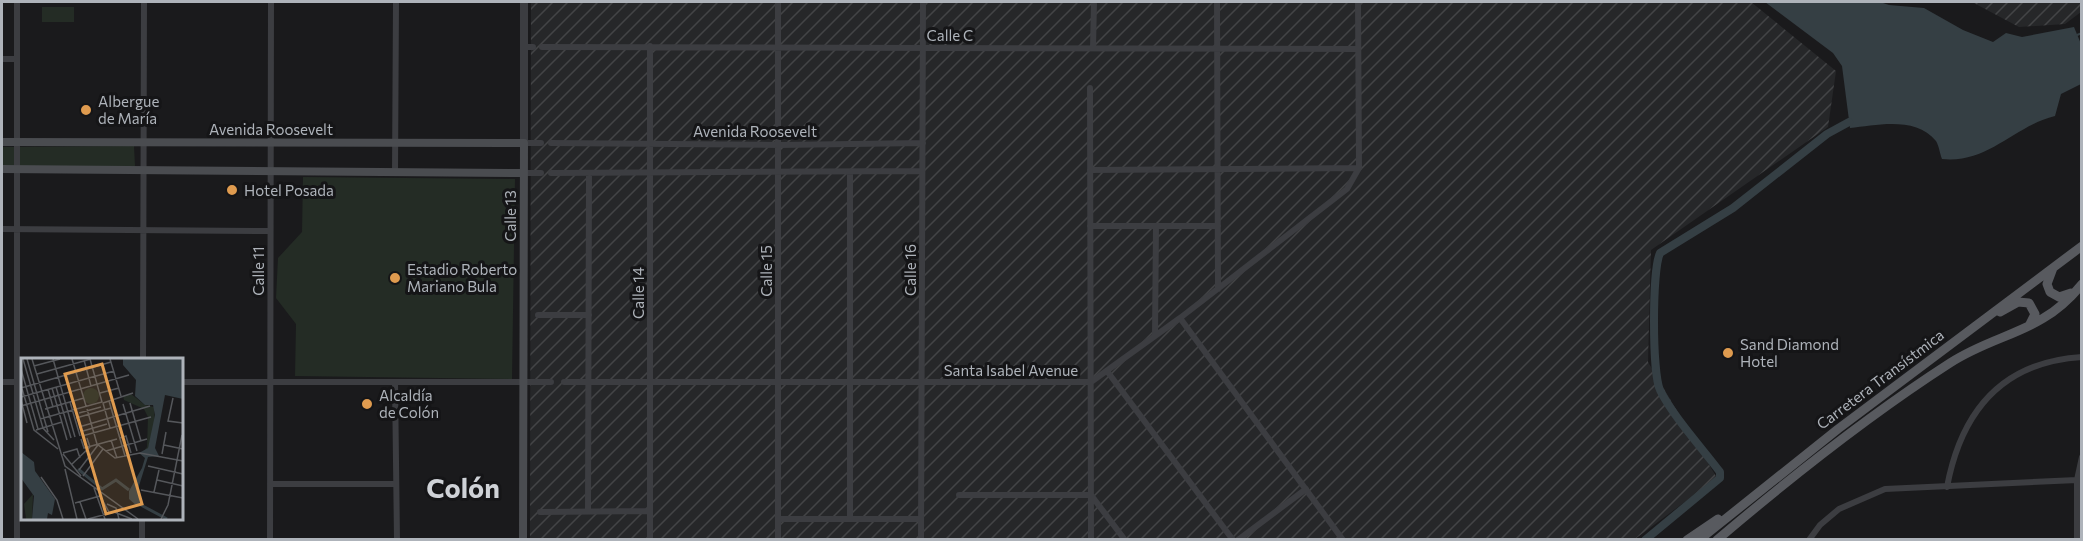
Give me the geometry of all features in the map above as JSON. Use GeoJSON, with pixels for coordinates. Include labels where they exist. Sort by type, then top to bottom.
{"type":"FeatureCollection","features":[{"type":"Feature","properties":{"kind":"main road","name":"Avenida Roosevelt"},"geometry":{"type":"LineString","coordinates":[[2,142],[524,143]]}},
{"type":"Feature","properties":{"kind":"main road","name":"Calle 13"},"geometry":{"type":"LineString","coordinates":[[523,540],[524,143]]}},
{"type":"Feature","properties":{"kind":"main road"},"geometry":{"type":"LineString","coordinates":[[2,170],[524,173]]}},
{"type":"Feature","properties":{"kind":"main road","name":"Carretera Transístmica"},"geometry":{"type":"LineString","coordinates":[[1699,540],[1838,429],[2082,246]]}},
{"type":"Feature","properties":{"kind":"main road"},"geometry":{"type":"LineString","coordinates":[[2054,266],[2047,284],[2051,294],[2062,296],[2079,287]]}},
{"type":"Feature","properties":{"kind":"main road","name":"Carretera Transístmica"},"geometry":{"type":"LineString","coordinates":[[1718,540],[1838,443],[1948,364],[2025,330],[2059,309],[2079,287]]}},
{"type":"Feature","properties":{"kind":"main road"},"geometry":{"type":"LineString","coordinates":[[1967,332],[2021,302],[2031,305],[2035,314],[2025,330]]}},
{"type":"Feature","properties":{"kind":"main road"},"geometry":{"type":"LineString","coordinates":[[1687,540],[1707,525],[1739,509]]}},
{"type":"Feature","properties":{"kind":"street"},"geometry":{"type":"LineString","coordinates":[[17,2],[16,229],[20,382],[17,540]]}},
{"type":"Feature","properties":{"kind":"street"},"geometry":{"type":"LineString","coordinates":[[143,358],[144,2]]}},
{"type":"Feature","properties":{"kind":"street","name":"Calle 11"},"geometry":{"type":"LineString","coordinates":[[270,540],[271,2]]}},
{"type":"Feature","properties":{"kind":"street"},"geometry":{"type":"LineString","coordinates":[[395,172],[396,2]]}},
{"type":"Feature","properties":{"kind":"street","name":"Calle 13"},"geometry":{"type":"LineString","coordinates":[[524,2],[524,143]]}},
{"type":"Feature","properties":{"kind":"street","name":"Calle 15"},"geometry":{"type":"LineString","coordinates":[[778,2],[778,540]]}},
{"type":"Feature","properties":{"kind":"street","name":"Calle 16"},"geometry":{"type":"LineString","coordinates":[[921,540],[923,2]]}},
{"type":"Feature","properties":{"kind":"street"},"geometry":{"type":"LineString","coordinates":[[1093,48],[1094,2]]}},
{"type":"Feature","properties":{"kind":"street"},"geometry":{"type":"LineString","coordinates":[[1217,2],[1218,289]]}},
{"type":"Feature","properties":{"kind":"street"},"geometry":{"type":"LineString","coordinates":[[1090,170],[1359,168],[1358,2]]}},
{"type":"Feature","properties":{"kind":"street","name":"Calle 14"},"geometry":{"type":"LineString","coordinates":[[650,46],[650,540]]}},
{"type":"Feature","properties":{"kind":"street"},"geometry":{"type":"LineString","coordinates":[[524,47],[533,47]]}},
{"type":"Feature","properties":{"kind":"street","name":"Calle C"},"geometry":{"type":"LineString","coordinates":[[542,47],[1358,49]]}},
{"type":"Feature","properties":{"kind":"street"},"geometry":{"type":"LineString","coordinates":[[2,60],[17,59]]}},
{"type":"Feature","properties":{"kind":"street"},"geometry":{"type":"LineString","coordinates":[[1090,88],[1090,540]]}},
{"type":"Feature","properties":{"kind":"street","name":"Avenida Roosevelt"},"geometry":{"type":"LineString","coordinates":[[524,143],[541,143]]}},
{"type":"Feature","properties":{"kind":"street","name":"Avenida Roosevelt"},"geometry":{"type":"LineString","coordinates":[[551,143],[651,145],[922,143]]}},
{"type":"Feature","properties":{"kind":"street","name":"Santa Isabel Avenue"},"geometry":{"type":"LineString","coordinates":[[564,382],[1091,382],[1180,318],[1347,189],[1359,168]]}},
{"type":"Feature","properties":{"kind":"street"},"geometry":{"type":"LineString","coordinates":[[551,173],[922,171]]}},
{"type":"Feature","properties":{"kind":"street"},"geometry":{"type":"LineString","coordinates":[[850,172],[850,519]]}},
{"type":"Feature","properties":{"kind":"street"},"geometry":{"type":"LineString","coordinates":[[524,173],[541,173]]}},
{"type":"Feature","properties":{"kind":"street"},"geometry":{"type":"LineString","coordinates":[[588,511],[589,174]]}},
{"type":"Feature","properties":{"kind":"street"},"geometry":{"type":"LineString","coordinates":[[1090,225],[1218,226]]}},
{"type":"Feature","properties":{"kind":"street"},"geometry":{"type":"LineString","coordinates":[[1155,336],[1156,226]]}},
{"type":"Feature","properties":{"kind":"street"},"geometry":{"type":"LineString","coordinates":[[2,229],[270,231]]}},
{"type":"Feature","properties":{"kind":"street"},"geometry":{"type":"LineString","coordinates":[[538,315],[589,315]]}},
{"type":"Feature","properties":{"kind":"street"},"geometry":{"type":"LineString","coordinates":[[1180,318],[1343,540]]}},
{"type":"Feature","properties":{"kind":"street"},"geometry":{"type":"LineString","coordinates":[[1947,487],[1953,456],[1963,432],[1988,395],[2014,377],[2038,366],[2082,357]]}},
{"type":"Feature","properties":{"kind":"street"},"geometry":{"type":"LineString","coordinates":[[1107,370],[1233,540]]}},
{"type":"Feature","properties":{"kind":"street"},"geometry":{"type":"LineString","coordinates":[[2,382],[20,382]]}},
{"type":"Feature","properties":{"kind":"street"},"geometry":{"type":"LineString","coordinates":[[183,382],[551,382]]}},
{"type":"Feature","properties":{"kind":"street"},"geometry":{"type":"LineString","coordinates":[[395,382],[397,540]]}},
{"type":"Feature","properties":{"kind":"street"},"geometry":{"type":"LineString","coordinates":[[2077,540],[2078,480],[2082,457]]}},
{"type":"Feature","properties":{"kind":"street"},"geometry":{"type":"LineString","coordinates":[[1809,540],[1820,525],[1839,509],[1886,489],[2078,480]]}},
{"type":"Feature","properties":{"kind":"street"},"geometry":{"type":"LineString","coordinates":[[270,484],[396,484]]}},
{"type":"Feature","properties":{"kind":"street"},"geometry":{"type":"LineString","coordinates":[[1238,540],[1306,489]]}},
{"type":"Feature","properties":{"kind":"street"},"geometry":{"type":"LineString","coordinates":[[959,495],[1091,495]]}},
{"type":"Feature","properties":{"kind":"street"},"geometry":{"type":"LineString","coordinates":[[1091,495],[1125,540]]}},
{"type":"Feature","properties":{"kind":"street"},"geometry":{"type":"LineString","coordinates":[[540,512],[650,510]]}},
{"type":"Feature","properties":{"kind":"street"},"geometry":{"type":"LineString","coordinates":[[778,519],[921,519]]}},
{"type":"Feature","properties":{"kind":"street"},"geometry":{"type":"LineString","coordinates":[[142,520],[142,540]]}},
{"type":"Feature","properties":{"kind":"shaded area"},"geometry":{"type":"Polygon","coordinates":[[[531,2],[1751,2],[1836,71],[1828,127],[1651,250],[1648,362],[1717,478],[1635,539],[530,540],[531,2]]]}},
{"type":"Feature","properties":{"kind":"shaded area"},"geometry":{"type":"Polygon","coordinates":[[[1765,2],[1880,2],[1924,8],[1963,30],[1993,42],[2006,33],[2022,37],[2074,27],[2081,44],[2081,84],[2061,94],[2055,116],[2040,121],[1973,156],[1942,159],[1936,141],[1928,133],[1918,128],[1884,124],[1850,128],[1842,66],[1833,53],[1765,2]]]}},
{"type":"Feature","properties":{"kind":"shaded area"},"geometry":{"type":"Polygon","coordinates":[[[1972,2],[2081,2],[2081,12],[2065,24],[2019,27],[1972,2]]]}},
{"type":"Feature","properties":{"kind":"shaded area"},"geometry":{"type":"Polygon","coordinates":[[[42,7],[74,7],[74,22],[42,22],[42,7]]]}},
{"type":"Feature","properties":{"kind":"shaded area"},"geometry":{"type":"Polygon","coordinates":[[[134,146],[135,166],[2,166],[2,147],[134,146]]]}},
{"type":"Feature","properties":{"kind":"shaded area","name":"Estadio Roberto Mariano Bula"},"geometry":{"type":"Polygon","coordinates":[[[303,177],[515,179],[512,379],[295,376],[296,324],[276,298],[278,258],[302,232],[303,177]]]}},
{"type":"Feature","properties":{"kind":"waterway"},"geometry":{"type":"LineString","coordinates":[[2077,35],[2082,33]]}},
{"type":"Feature","properties":{"kind":"waterway"},"geometry":{"type":"LineString","coordinates":[[1645,540],[1720,478],[1720,472],[1665,400],[1657,380],[1654,321],[1657,263],[1660,253],[1733,208],[1827,134],[1849,122]]}},
{"type":"Feature","properties":{"kind":"place","name":"Albergue de María"},"geometry":{"type":"Point","coordinates":[86,110]}},
{"type":"Feature","properties":{"kind":"place","name":"Hotel Posada"},"geometry":{"type":"Point","coordinates":[232,190]}},
{"type":"Feature","properties":{"kind":"place","name":"Estadio Roberto Mariano Bula"},"geometry":{"type":"Point","coordinates":[395,278]}},
{"type":"Feature","properties":{"kind":"place","name":"Sand Diamond Hotel"},"geometry":{"type":"Point","coordinates":[1728,353]}},
{"type":"Feature","properties":{"kind":"place","name":"Alcaldía de Colón"},"geometry":{"type":"Point","coordinates":[367,404]}},
{"type":"Feature","properties":{"kind":"district","name":"Colón"},"geometry":{"type":"Point","coordinates":[463,487]}}]}
